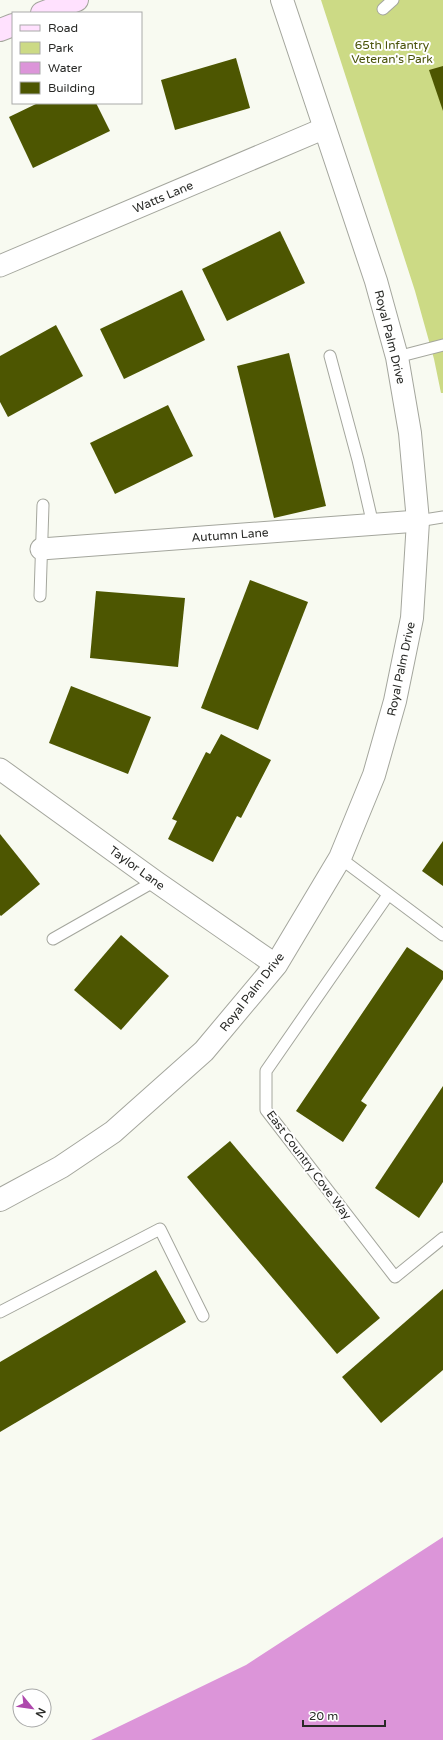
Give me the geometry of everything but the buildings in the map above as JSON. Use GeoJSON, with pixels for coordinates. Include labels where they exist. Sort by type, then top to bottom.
{"type":"FeatureCollection","features":[{"type":"Feature","properties":{"kind":"main road"},"geometry":{"type":"LineString","coordinates":[[45,12],[77,0]]}},
{"type":"Feature","properties":{"kind":"main road"},"geometry":{"type":"LineString","coordinates":[[0,30],[12,25]]}},
{"type":"Feature","properties":{"kind":"street","name":"Royal Palm Drive"},"geometry":{"type":"LineString","coordinates":[[0,1200],[61,1166],[113,1132],[204,1052],[276,965],[340,858],[374,775],[395,701],[412,618],[418,521],[410,433],[397,357],[376,281],[282,0]]}},
{"type":"Feature","properties":{"kind":"street","name":"Watts Lane"},"geometry":{"type":"LineString","coordinates":[[0,266],[325,128]]}},
{"type":"Feature","properties":{"kind":"street","name":"Autumn Lane"},"geometry":{"type":"LineString","coordinates":[[41,549],[418,521]]}},
{"type":"Feature","properties":{"kind":"street","name":"Taylor Lane"},"geometry":{"type":"LineString","coordinates":[[0,769],[155,881],[276,965]]}},
{"type":"Feature","properties":{"kind":"lane"},"geometry":{"type":"LineString","coordinates":[[384,9],[394,0]]}},
{"type":"Feature","properties":{"kind":"lane"},"geometry":{"type":"LineString","coordinates":[[397,357],[443,345]]}},
{"type":"Feature","properties":{"kind":"lane"},"geometry":{"type":"LineString","coordinates":[[330,356],[358,460],[373,525]]}},
{"type":"Feature","properties":{"kind":"lane"},"geometry":{"type":"LineString","coordinates":[[40,596],[43,505]]}},
{"type":"Feature","properties":{"kind":"lane"},"geometry":{"type":"LineString","coordinates":[[418,521],[443,517]]}},
{"type":"Feature","properties":{"kind":"lane"},"geometry":{"type":"LineString","coordinates":[[340,858],[443,935]]}},
{"type":"Feature","properties":{"kind":"lane"},"geometry":{"type":"LineString","coordinates":[[53,939],[155,881]]}},
{"type":"Feature","properties":{"kind":"lane","name":"East Country Cove Way"},"geometry":{"type":"LineString","coordinates":[[388,895],[266,1071],[266,1110],[395,1277],[443,1238]]}},
{"type":"Feature","properties":{"kind":"lane"},"geometry":{"type":"LineString","coordinates":[[0,1312],[160,1229],[203,1316]]}},
{"type":"Feature","properties":{"kind":"green space","name":"65th Infantry Veteran's Park"},"geometry":{"type":"Polygon","coordinates":[[[321,0],[443,0],[443,393],[441,393],[434,359],[415,291],[321,0]]]}},
{"type":"Feature","properties":{"kind":"water"},"geometry":{"type":"Polygon","coordinates":[[[443,1537],[443,1740],[91,1740],[246,1665],[443,1537]]]}}]}
